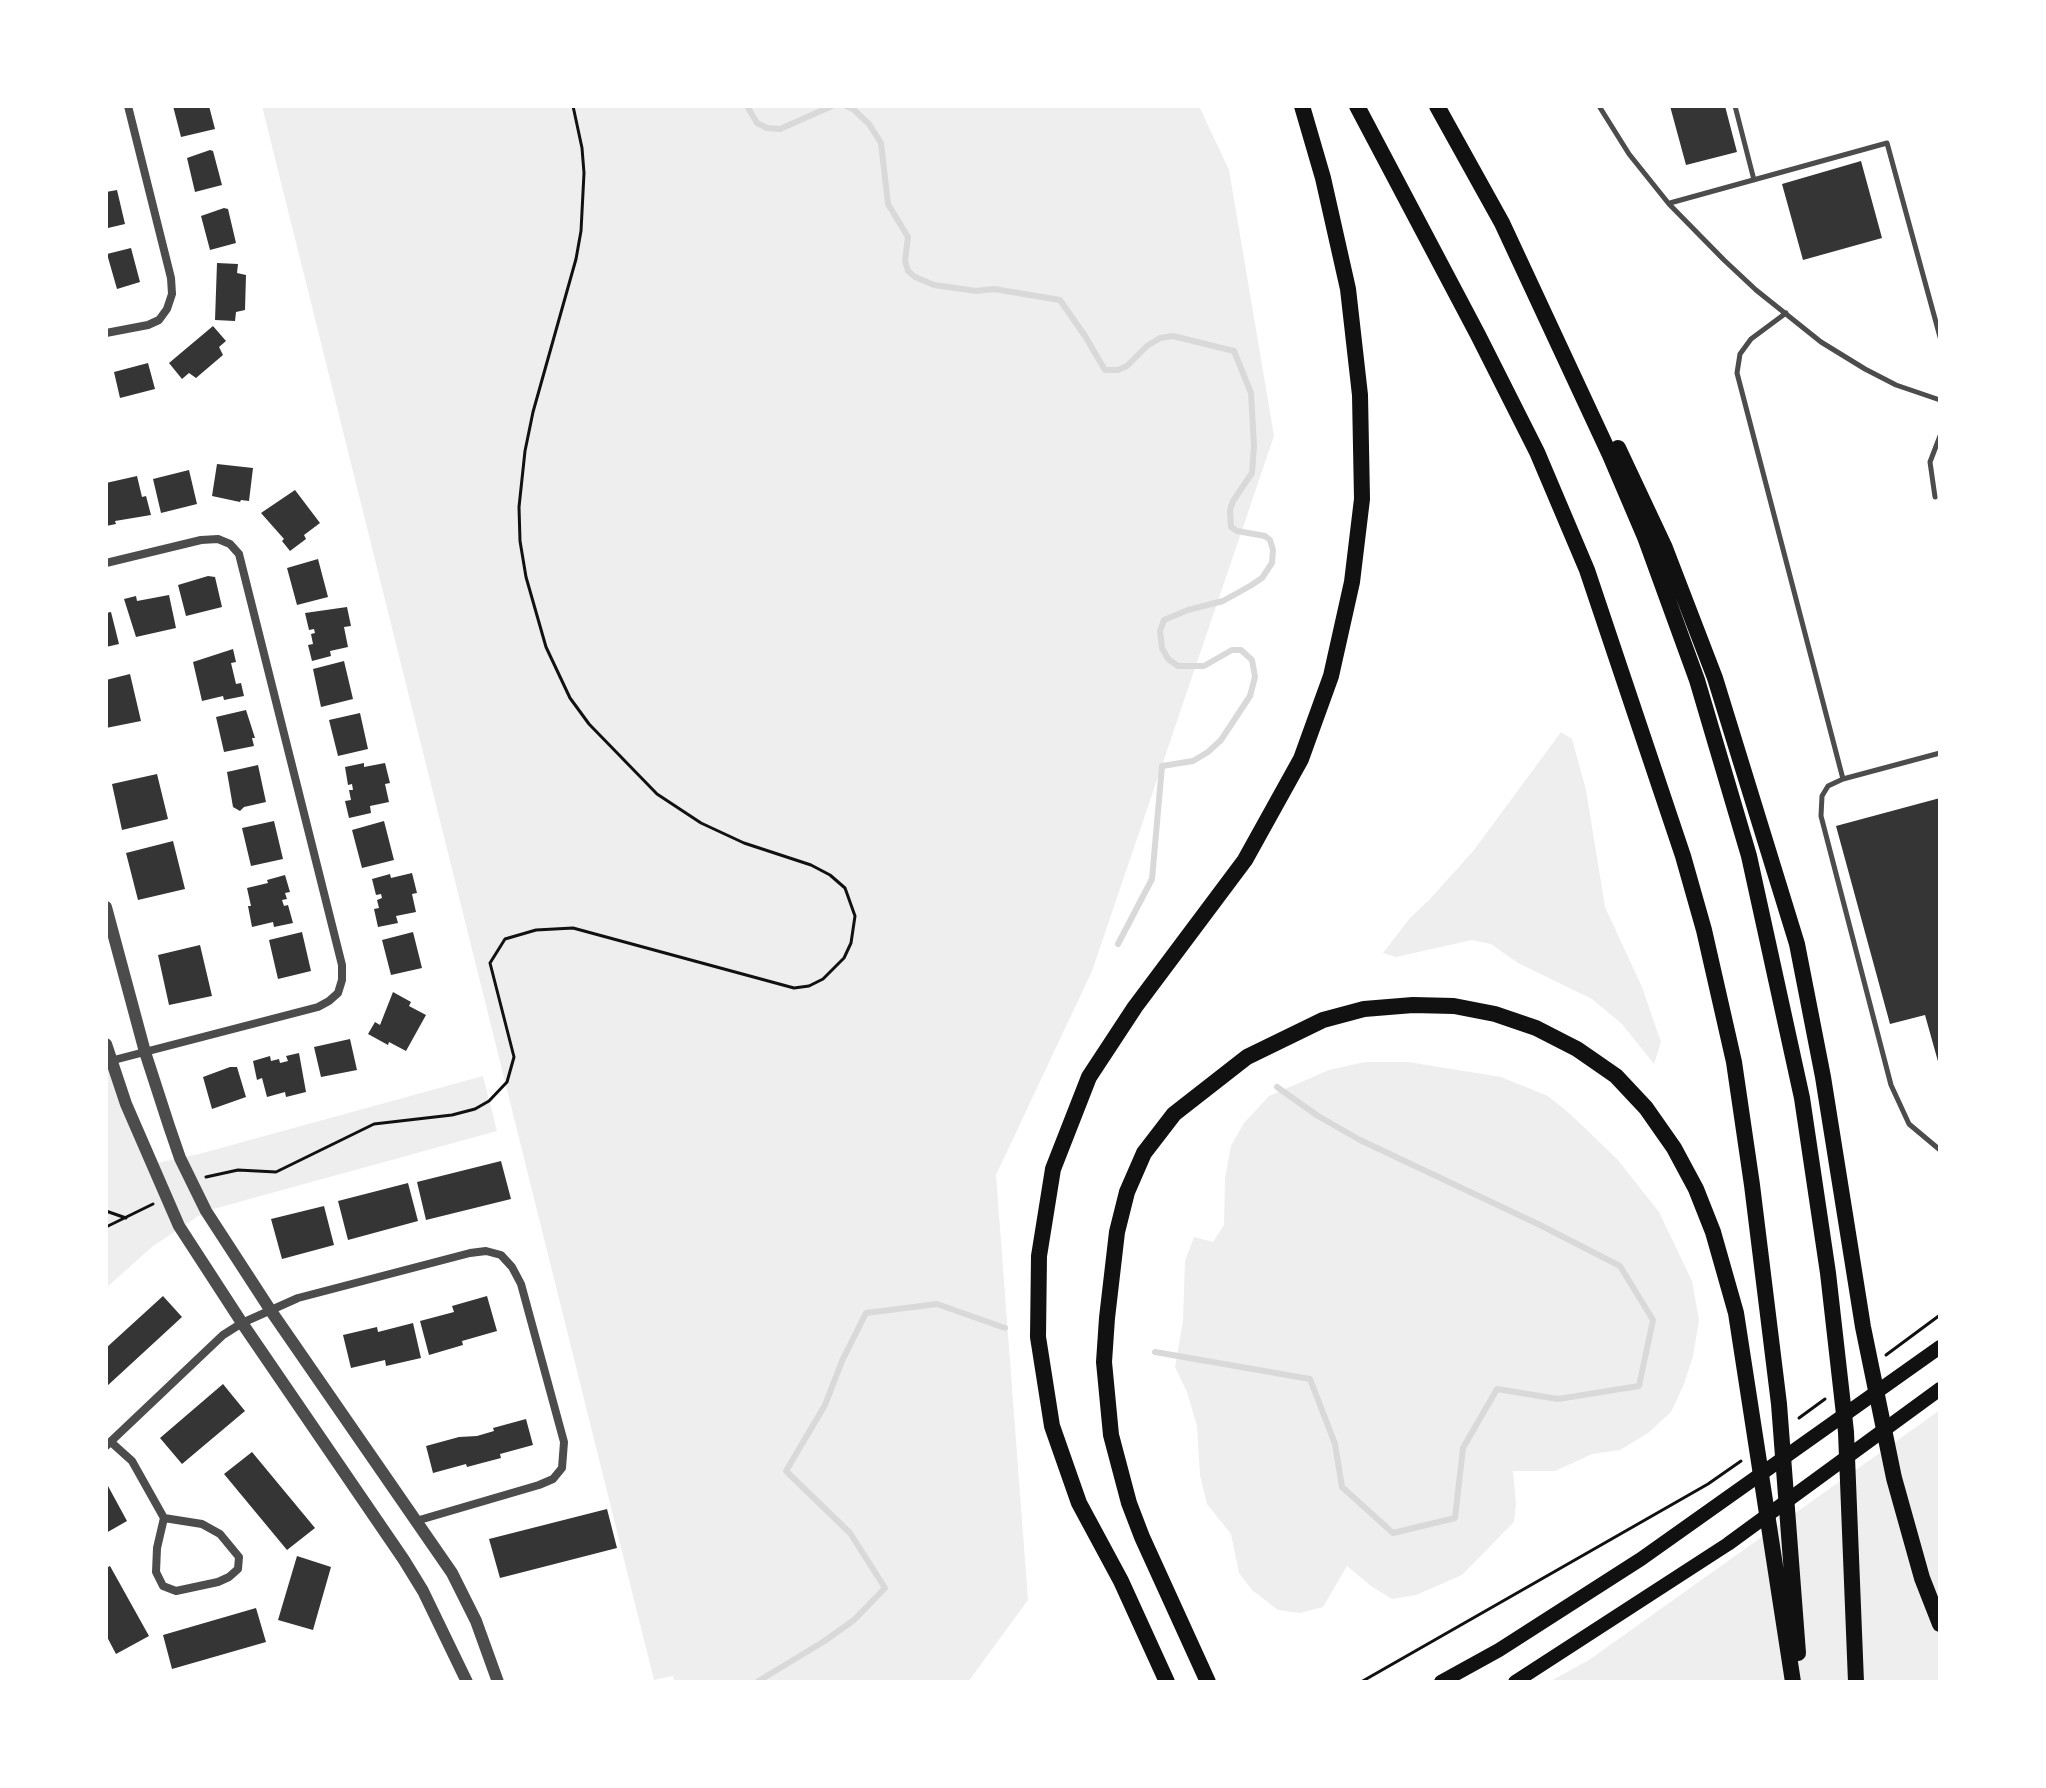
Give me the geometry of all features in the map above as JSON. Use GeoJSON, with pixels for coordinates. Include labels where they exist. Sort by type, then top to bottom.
{"type":"FeatureCollection","features":[{"type":"Feature","properties":{"kind":"highway"},"geometry":{"type":"LineString","coordinates":[[1167,1682],[1121,1581],[1079,1503],[1052,1426],[1038,1337],[1039,1256],[1053,1169],[1089,1077],[1135,1007],[1245,860],[1301,759],[1331,676],[1352,582],[1362,499],[1360,395],[1348,289],[1323,178],[1302,106]]}},
{"type":"Feature","properties":{"kind":"highway"},"geometry":{"type":"LineString","coordinates":[[1357,106],[1537,452],[1587,570],[1687,871],[1734,1062],[1755,1212],[1779,1404],[1800,1682]]}},
{"type":"Feature","properties":{"kind":"highway"},"geometry":{"type":"LineString","coordinates":[[1437,106],[1502,223],[1640,491],[1715,678],[1797,944],[1823,1077],[1863,1327],[1894,1478],[1922,1578],[1940,1624]]}},
{"type":"Feature","properties":{"kind":"highway"},"geometry":{"type":"LineString","coordinates":[[1502,223],[1645,537],[1697,680],[1749,856],[1802,1098],[1828,1273],[1847,1446],[1856,1682]]}},
{"type":"Feature","properties":{"kind":"highway"},"geometry":{"type":"LineString","coordinates":[[1208,1682],[1142,1537],[1129,1503],[1111,1435],[1104,1362],[1117,1232],[1127,1192],[1144,1153],[1174,1114],[1247,1057],[1323,1020],[1364,1009],[1413,1005],[1454,1006],[1495,1014],[1536,1028],[1577,1049],[1616,1076],[1646,1108],[1674,1148],[1696,1189],[1713,1232],[1736,1313],[1793,1682]]}},
{"type":"Feature","properties":{"kind":"main road"},"geometry":{"type":"LineString","coordinates":[[1441,1682],[1499,1650],[1641,1559],[1940,1347]]}},
{"type":"Feature","properties":{"kind":"main road"},"geometry":{"type":"LineString","coordinates":[[1515,1682],[1728,1544],[1940,1389]]}},
{"type":"Feature","properties":{"kind":"street"},"geometry":{"type":"LineString","coordinates":[[106,333],[159,320],[172,294],[171,278],[128,106]]}},
{"type":"Feature","properties":{"kind":"street"},"geometry":{"type":"LineString","coordinates":[[106,563],[201,540],[218,539],[230,544],[239,554],[342,965],[338,993],[318,1007],[110,1061]]}},
{"type":"Feature","properties":{"kind":"street"},"geometry":{"type":"LineString","coordinates":[[106,907],[145,1052],[180,1158],[206,1211],[466,1599],[486,1644],[498,1682]]}},
{"type":"Feature","properties":{"kind":"street"},"geometry":{"type":"LineString","coordinates":[[106,1044],[126,1104],[179,1226],[423,1591],[467,1682]]}},
{"type":"Feature","properties":{"kind":"street"},"geometry":{"type":"LineString","coordinates":[[164,1518],[202,1524],[220,1534],[239,1557],[238,1569],[229,1577],[190,1588],[176,1591],[163,1586],[156,1572],[157,1548],[164,1518],[132,1461],[109,1445],[223,1335],[298,1298],[470,1253],[486,1251],[501,1255],[521,1284],[564,1442],[562,1468],[553,1479],[539,1485],[416,1521]]}},
{"type":"Feature","properties":{"kind":"lane"},"geometry":{"type":"LineString","coordinates":[[1599,106],[1629,154],[1669,204],[1724,260],[1821,342],[1896,385],[1940,400]]}},
{"type":"Feature","properties":{"kind":"lane"},"geometry":{"type":"LineString","coordinates":[[1735,106],[1754,180]]}},
{"type":"Feature","properties":{"kind":"lane"},"geometry":{"type":"LineString","coordinates":[[1669,204],[1887,143],[1940,337]]}},
{"type":"Feature","properties":{"kind":"lane"},"geometry":{"type":"LineString","coordinates":[[1786,313],[1751,339],[1740,354],[1737,373],[1843,779]]}},
{"type":"Feature","properties":{"kind":"lane"},"geometry":{"type":"LineString","coordinates":[[1935,497],[1930,462],[1940,436]]}},
{"type":"Feature","properties":{"kind":"lane"},"geometry":{"type":"LineString","coordinates":[[1940,753],[1843,779],[1828,786],[1822,796],[1821,816],[1887,1070],[1909,1124],[1940,1150]]}},
{"type":"Feature","properties":{"kind":"path"},"geometry":{"type":"LineString","coordinates":[[208,1176],[238,1170],[276,1172],[374,1124],[452,1115],[475,1109],[489,1101],[507,1082],[514,1057],[490,963],[505,939],[536,930],[573,928],[794,988],[809,986],[823,979],[844,958],[851,943],[855,916],[845,888],[811,865],[744,843],[701,823],[657,794],[589,724],[570,698],[546,647],[526,577],[519,507],[533,412],[581,231],[584,173],[573,106]]}},
{"type":"Feature","properties":{"kind":"path"},"geometry":{"type":"LineString","coordinates":[[106,1227],[160,1200]]}},
{"type":"Feature","properties":{"kind":"path"},"geometry":{"type":"LineString","coordinates":[[106,1211],[126,1218]]}},
{"type":"Feature","properties":{"kind":"path"},"geometry":{"type":"LineString","coordinates":[[1882,1358],[1940,1315]]}},
{"type":"Feature","properties":{"kind":"path"},"geometry":{"type":"LineString","coordinates":[[1795,1421],[1832,1394]]}},
{"type":"Feature","properties":{"kind":"path"},"geometry":{"type":"LineString","coordinates":[[1361,1682],[1708,1484],[1745,1457]]}},
{"type":"Feature","properties":{"kind":"shaded area"},"geometry":{"type":"Polygon","coordinates":[[[262,106],[1199,106],[1229,170],[1274,436],[1092,971],[996,1175],[1028,1600],[968,1682],[675,1682],[673,1676],[654,1680],[262,106]]]}},
{"type":"Feature","properties":{"kind":"shaded area"},"geometry":{"type":"Polygon","coordinates":[[[1561,732],[1572,739],[1586,790],[1605,907],[1642,987],[1661,1042],[1654,1064],[1622,1024],[1592,999],[1518,963],[1491,944],[1472,940],[1396,957],[1383,953],[1410,918],[1474,850],[1561,732]]]}},
{"type":"Feature","properties":{"kind":"shaded area"},"geometry":{"type":"Polygon","coordinates":[[[106,1044],[152,1164],[199,1154],[483,1076],[497,1131],[206,1211],[153,1246],[106,1288],[106,1044]]]}},
{"type":"Feature","properties":{"kind":"shaded area"},"geometry":{"type":"Polygon","coordinates":[[[1365,1062],[1408,1062],[1501,1077],[1548,1096],[1617,1159],[1659,1212],[1692,1281],[1699,1320],[1693,1356],[1671,1412],[1648,1433],[1620,1450],[1592,1454],[1555,1471],[1513,1471],[1514,1522],[1462,1575],[1416,1595],[1392,1599],[1347,1566],[1323,1607],[1300,1613],[1278,1610],[1252,1590],[1239,1573],[1231,1534],[1207,1504],[1200,1475],[1197,1426],[1187,1392],[1175,1367],[1183,1321],[1185,1261],[1194,1237],[1213,1242],[1224,1225],[1225,1178],[1231,1146],[1244,1123],[1269,1096],[1329,1070],[1365,1062]]]}},
{"type":"Feature","properties":{"kind":"shaded area"},"geometry":{"type":"Polygon","coordinates":[[[1940,1410],[1940,1682],[1549,1682],[1589,1660],[1940,1410]]]}},
{"type":"Feature","properties":{"kind":"building"},"geometry":{"type":"Polygon","coordinates":[[[173,106],[209,106],[215,129],[181,137],[173,106]]]}},
{"type":"Feature","properties":{"kind":"building"},"geometry":{"type":"Polygon","coordinates":[[[1670,106],[1725,106],[1737,152],[1686,165],[1670,106]]]}},
{"type":"Feature","properties":{"kind":"building"},"geometry":{"type":"Polygon","coordinates":[[[213,151],[222,185],[195,192],[187,158],[213,151]]]}},
{"type":"Feature","properties":{"kind":"building"},"geometry":{"type":"Polygon","coordinates":[[[1861,161],[1882,238],[1803,260],[1782,184],[1861,161]]]}},
{"type":"Feature","properties":{"kind":"building"},"geometry":{"type":"Polygon","coordinates":[[[117,190],[125,224],[108,228],[106,232],[106,192],[117,190]]]}},
{"type":"Feature","properties":{"kind":"building"},"geometry":{"type":"Polygon","coordinates":[[[228,209],[236,243],[210,250],[201,216],[228,209]]]}},
{"type":"Feature","properties":{"kind":"building"},"geometry":{"type":"Polygon","coordinates":[[[131,248],[140,282],[117,289],[107,254],[131,248]]]}},
{"type":"Feature","properties":{"kind":"building"},"geometry":{"type":"Polygon","coordinates":[[[217,263],[238,264],[237,273],[246,275],[245,310],[236,312],[235,321],[215,320],[217,263]]]}},
{"type":"Feature","properties":{"kind":"building"},"geometry":{"type":"Polygon","coordinates":[[[213,326],[226,341],[219,347],[223,355],[196,378],[189,373],[182,379],[169,363],[213,326]]]}},
{"type":"Feature","properties":{"kind":"building"},"geometry":{"type":"Polygon","coordinates":[[[148,363],[155,389],[120,398],[114,372],[148,363]]]}},
{"type":"Feature","properties":{"kind":"building"},"geometry":{"type":"Polygon","coordinates":[[[217,464],[253,468],[249,501],[212,496],[217,464]]]}},
{"type":"Feature","properties":{"kind":"building"},"geometry":{"type":"Polygon","coordinates":[[[189,470],[197,504],[161,513],[153,479],[189,470]]]}},
{"type":"Feature","properties":{"kind":"building"},"geometry":{"type":"Polygon","coordinates":[[[137,476],[151,515],[115,521],[116,524],[106,526],[106,483],[137,476]]]}},
{"type":"Feature","properties":{"kind":"building"},"geometry":{"type":"Polygon","coordinates":[[[295,490],[320,523],[290,551],[282,541],[284,539],[261,513],[295,490]]]}},
{"type":"Feature","properties":{"kind":"building"},"geometry":{"type":"Polygon","coordinates":[[[318,559],[328,597],[297,605],[287,568],[318,559]]]}},
{"type":"Feature","properties":{"kind":"building"},"geometry":{"type":"Polygon","coordinates":[[[208,576],[215,577],[222,607],[186,616],[178,585],[208,576]]]}},
{"type":"Feature","properties":{"kind":"building"},"geometry":{"type":"Polygon","coordinates":[[[169,595],[176,628],[136,637],[124,599],[136,596],[137,601],[169,595]]]}},
{"type":"Feature","properties":{"kind":"building"},"geometry":{"type":"Polygon","coordinates":[[[347,607],[351,626],[344,627],[348,647],[330,651],[331,656],[312,661],[308,645],[313,644],[311,634],[315,633],[314,629],[309,630],[305,613],[347,607]]]}},
{"type":"Feature","properties":{"kind":"building"},"geometry":{"type":"Polygon","coordinates":[[[111,612],[119,644],[106,647],[106,613],[111,612]]]}},
{"type":"Feature","properties":{"kind":"building"},"geometry":{"type":"Polygon","coordinates":[[[233,649],[236,662],[231,663],[236,684],[241,683],[244,696],[224,700],[223,696],[202,701],[193,662],[233,649]]]}},
{"type":"Feature","properties":{"kind":"building"},"geometry":{"type":"Polygon","coordinates":[[[344,661],[353,699],[321,707],[313,669],[344,661]]]}},
{"type":"Feature","properties":{"kind":"building"},"geometry":{"type":"Polygon","coordinates":[[[130,674],[141,721],[106,728],[106,680],[130,674]]]}},
{"type":"Feature","properties":{"kind":"building"},"geometry":{"type":"Polygon","coordinates":[[[246,710],[255,738],[252,738],[254,746],[224,752],[216,717],[246,710]]]}},
{"type":"Feature","properties":{"kind":"building"},"geometry":{"type":"Polygon","coordinates":[[[360,713],[368,749],[338,756],[329,720],[360,713]]]}},
{"type":"Feature","properties":{"kind":"building"},"geometry":{"type":"Polygon","coordinates":[[[364,763],[364,767],[385,763],[390,783],[385,784],[389,802],[370,806],[371,813],[349,818],[345,801],[351,800],[349,790],[353,790],[352,784],[348,785],[345,767],[364,763]]]}},
{"type":"Feature","properties":{"kind":"building"},"geometry":{"type":"Polygon","coordinates":[[[258,765],[266,802],[244,807],[240,811],[233,807],[227,772],[258,765]]]}},
{"type":"Feature","properties":{"kind":"building"},"geometry":{"type":"Polygon","coordinates":[[[157,774],[168,819],[122,830],[112,784],[157,774]]]}},
{"type":"Feature","properties":{"kind":"building"},"geometry":{"type":"Polygon","coordinates":[[[1940,798],[1939,1065],[1925,1015],[1890,1024],[1836,826],[1940,798]]]}},
{"type":"Feature","properties":{"kind":"building"},"geometry":{"type":"Polygon","coordinates":[[[274,821],[283,859],[251,866],[242,828],[274,821]]]}},
{"type":"Feature","properties":{"kind":"building"},"geometry":{"type":"Polygon","coordinates":[[[384,821],[394,860],[362,868],[352,830],[384,821]]]}},
{"type":"Feature","properties":{"kind":"building"},"geometry":{"type":"Polygon","coordinates":[[[173,841],[185,889],[138,900],[126,853],[173,841]]]}},
{"type":"Feature","properties":{"kind":"building"},"geometry":{"type":"Polygon","coordinates":[[[412,873],[417,893],[412,894],[416,912],[396,916],[398,923],[378,927],[374,909],[379,908],[377,900],[382,898],[381,894],[376,895],[372,879],[412,873]]]}},
{"type":"Feature","properties":{"kind":"building"},"geometry":{"type":"Polygon","coordinates":[[[285,875],[290,892],[285,893],[287,899],[282,900],[284,906],[288,905],[293,923],[274,927],[273,922],[252,927],[247,888],[285,875]]]}},
{"type":"Feature","properties":{"kind":"building"},"geometry":{"type":"Polygon","coordinates":[[[302,932],[311,971],[278,979],[269,940],[302,932]]]}},
{"type":"Feature","properties":{"kind":"building"},"geometry":{"type":"Polygon","coordinates":[[[413,932],[422,968],[391,975],[382,940],[413,932]]]}},
{"type":"Feature","properties":{"kind":"building"},"geometry":{"type":"Polygon","coordinates":[[[200,945],[212,996],[169,1005],[158,955],[200,945]]]}},
{"type":"Feature","properties":{"kind":"building"},"geometry":{"type":"Polygon","coordinates":[[[393,992],[426,1015],[406,1051],[368,1034],[375,1022],[380,1025],[393,992]]]}},
{"type":"Feature","properties":{"kind":"building"},"geometry":{"type":"Polygon","coordinates":[[[350,1039],[357,1070],[321,1077],[314,1047],[350,1039]]]}},
{"type":"Feature","properties":{"kind":"building"},"geometry":{"type":"Polygon","coordinates":[[[299,1053],[306,1092],[286,1097],[285,1092],[267,1097],[262,1078],[257,1080],[253,1061],[270,1056],[271,1061],[279,1059],[280,1063],[288,1061],[286,1056],[299,1053]]]}},
{"type":"Feature","properties":{"kind":"building"},"geometry":{"type":"Polygon","coordinates":[[[237,1067],[246,1097],[212,1109],[203,1077],[237,1067]]]}},
{"type":"Feature","properties":{"kind":"building"},"geometry":{"type":"Polygon","coordinates":[[[501,1161],[511,1199],[426,1220],[417,1182],[501,1161]]]}},
{"type":"Feature","properties":{"kind":"building"},"geometry":{"type":"Polygon","coordinates":[[[408,1183],[418,1221],[348,1240],[338,1201],[408,1183]]]}},
{"type":"Feature","properties":{"kind":"building"},"geometry":{"type":"Polygon","coordinates":[[[324,1206],[334,1245],[282,1259],[271,1219],[324,1206]]]}},
{"type":"Feature","properties":{"kind":"building"},"geometry":{"type":"Polygon","coordinates":[[[163,1296],[182,1317],[106,1387],[106,1348],[163,1296]]]}},
{"type":"Feature","properties":{"kind":"building"},"geometry":{"type":"Polygon","coordinates":[[[487,1296],[497,1331],[429,1355],[420,1321],[454,1312],[452,1306],[487,1296]]]}},
{"type":"Feature","properties":{"kind":"building"},"geometry":{"type":"Polygon","coordinates":[[[413,1323],[421,1358],[386,1366],[385,1360],[351,1368],[343,1335],[377,1327],[378,1332],[413,1323]]]}},
{"type":"Feature","properties":{"kind":"building"},"geometry":{"type":"Polygon","coordinates":[[[223,1384],[245,1411],[182,1464],[160,1438],[223,1384]]]}},
{"type":"Feature","properties":{"kind":"building"},"geometry":{"type":"Polygon","coordinates":[[[526,1419],[533,1445],[500,1454],[501,1458],[433,1473],[426,1446],[459,1437],[477,1436],[526,1419]]]}},
{"type":"Feature","properties":{"kind":"building"},"geometry":{"type":"Polygon","coordinates":[[[252,1452],[315,1528],[287,1550],[224,1474],[252,1452]]]}},
{"type":"Feature","properties":{"kind":"building"},"geometry":{"type":"Polygon","coordinates":[[[106,1487],[127,1521],[106,1533],[106,1487]]]}},
{"type":"Feature","properties":{"kind":"building"},"geometry":{"type":"Polygon","coordinates":[[[607,1509],[617,1548],[500,1578],[489,1539],[607,1509]]]}},
{"type":"Feature","properties":{"kind":"building"},"geometry":{"type":"Polygon","coordinates":[[[297,1556],[331,1567],[313,1630],[278,1620],[297,1556]]]}},
{"type":"Feature","properties":{"kind":"building"},"geometry":{"type":"Polygon","coordinates":[[[110,1566],[149,1636],[116,1654],[106,1635],[106,1568],[110,1566]]]}},
{"type":"Feature","properties":{"kind":"building"},"geometry":{"type":"Polygon","coordinates":[[[256,1608],[266,1642],[172,1669],[163,1635],[256,1608]]]}},
{"type":"Feature","properties":{"kind":"waterway"},"geometry":{"type":"LineString","coordinates":[[747,106],[757,123],[780,129],[832,106]]}},
{"type":"Feature","properties":{"kind":"waterway"},"geometry":{"type":"LineString","coordinates":[[846,106],[869,124],[881,143],[888,204],[908,237],[905,261],[908,271],[915,277],[934,285],[976,291],[994,289],[1060,300],[1105,370],[1127,366],[1147,346],[1160,338],[1173,336],[1234,351],[1251,393],[1252,473],[1233,501],[1231,527],[1270,540],[1272,563],[1262,578],[1250,586],[1223,601],[1164,620],[1160,631],[1162,648],[1168,659],[1178,666],[1204,666],[1232,650],[1241,650],[1252,660],[1255,677],[1250,696],[1221,740],[1193,761],[1162,766],[1152,879],[1118,944]]}},
{"type":"Feature","properties":{"kind":"waterway"},"geometry":{"type":"LineString","coordinates":[[1155,1352],[1310,1379],[1335,1444],[1342,1487],[1393,1533],[1455,1518],[1463,1448],[1497,1389],[1558,1399],[1639,1386],[1653,1320],[1620,1266],[1360,1140],[1277,1087]]}},
{"type":"Feature","properties":{"kind":"waterway"},"geometry":{"type":"LineString","coordinates":[[757,1682],[854,1620],[885,1588],[850,1533],[786,1471],[825,1405],[866,1313],[937,1304],[1005,1328]]}}]}
